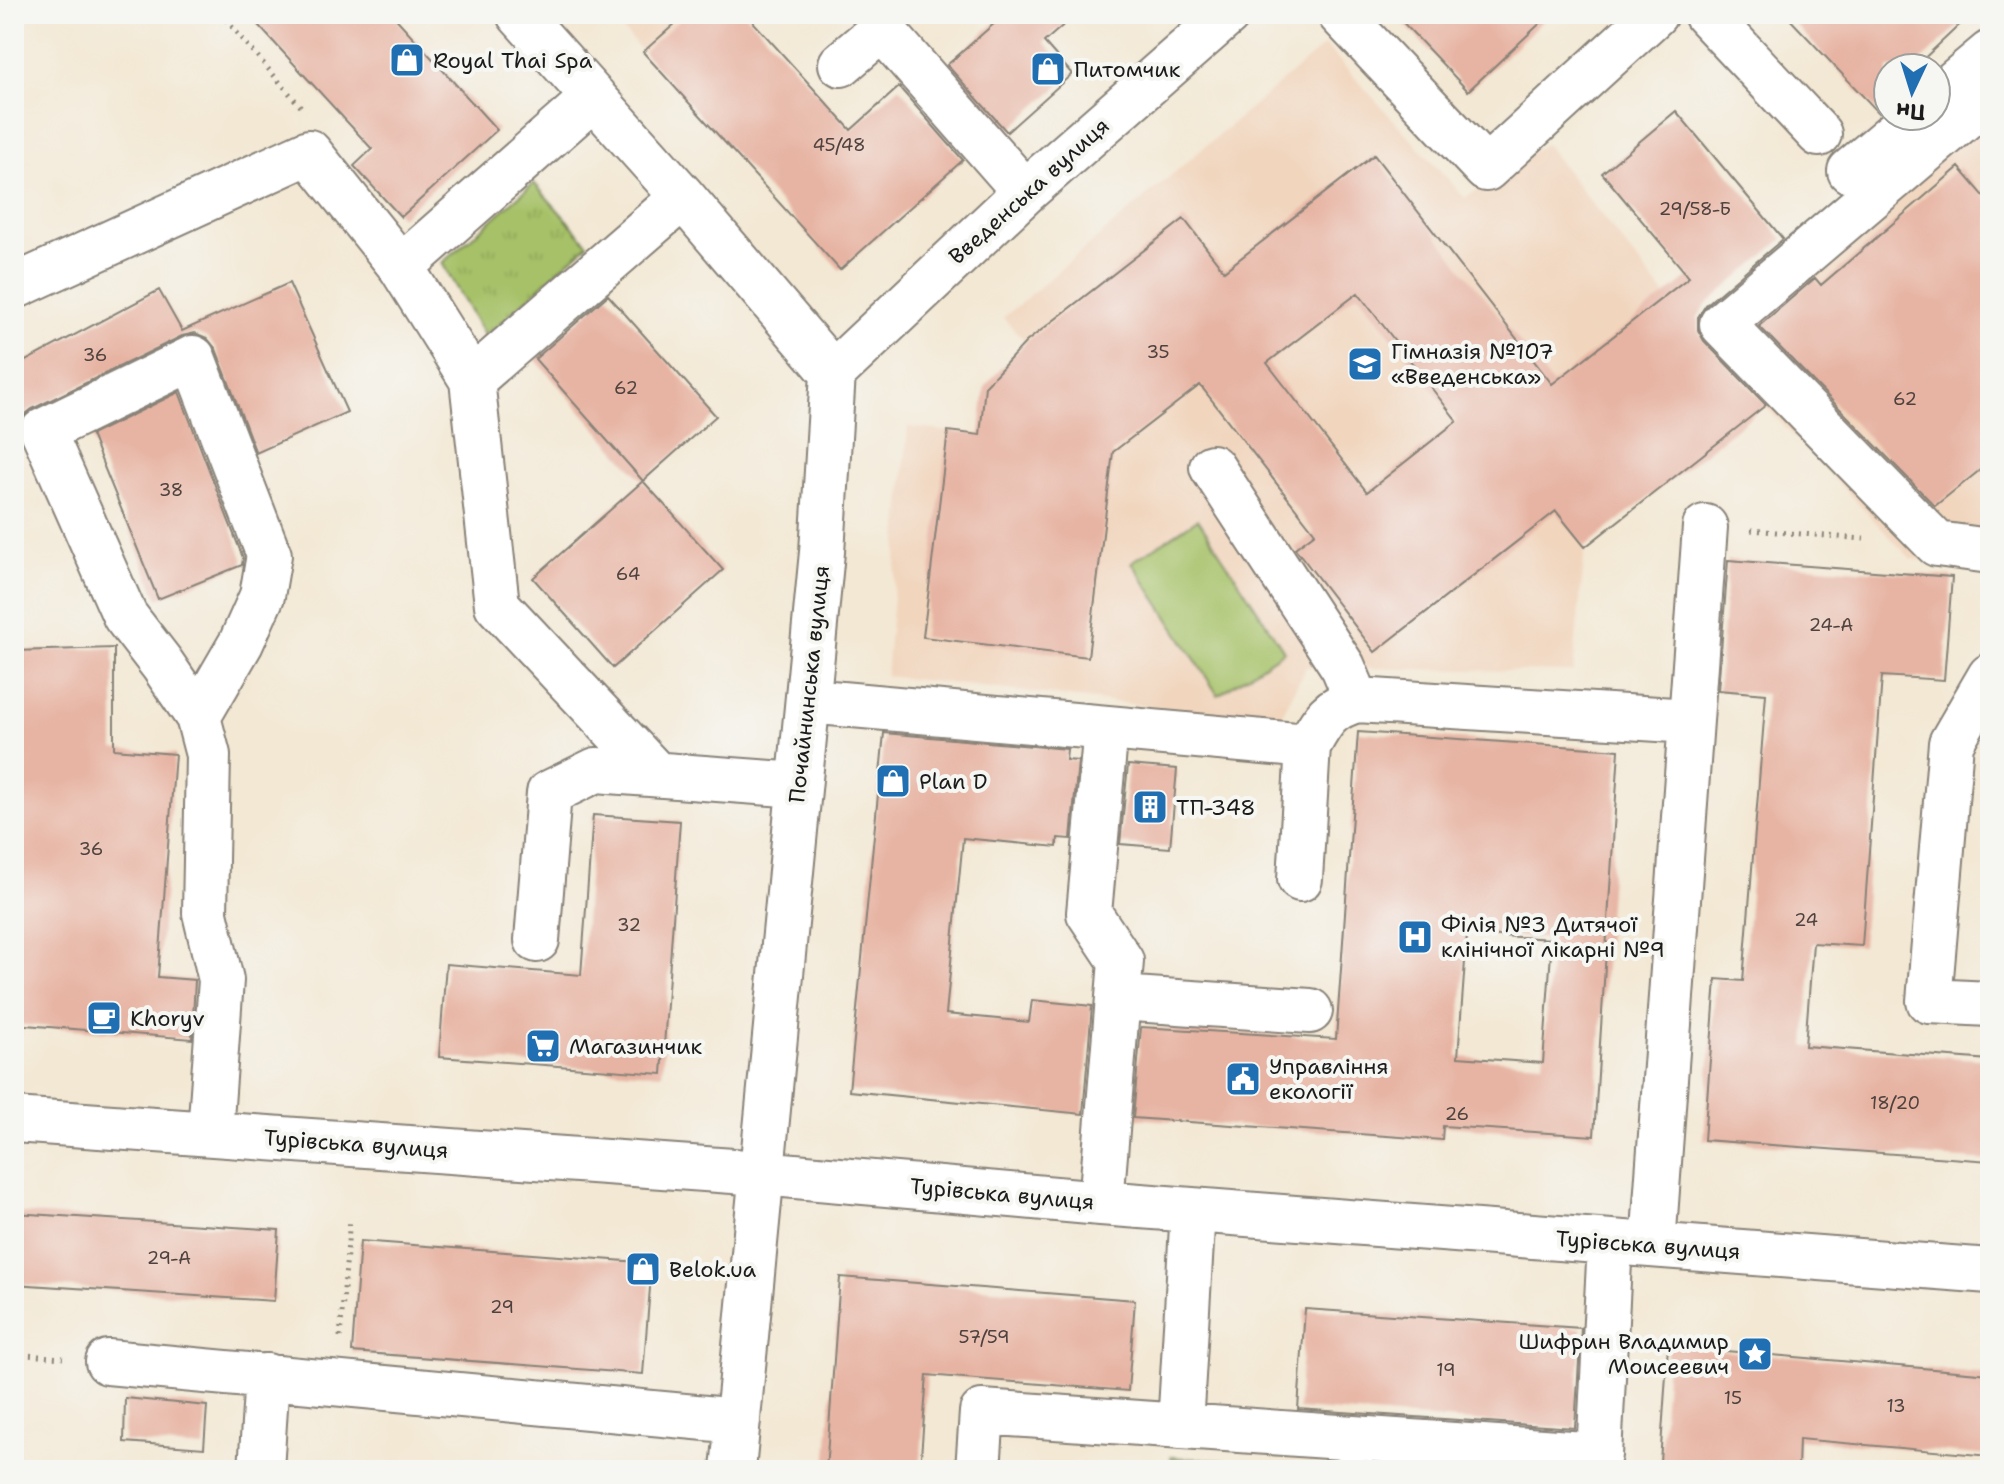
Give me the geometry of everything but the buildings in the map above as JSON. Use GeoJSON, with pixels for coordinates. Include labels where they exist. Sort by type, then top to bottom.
{"type":"FeatureCollection","features":[{"type":"Feature","properties":{"kind":"street"},"geometry":{"type":"LineString","coordinates":[[519,14],[683,197],[833,373]]}},
{"type":"Feature","properties":{"kind":"street","name":"Введенська вулиця"},"geometry":{"type":"LineString","coordinates":[[833,373],[1025,192],[1228,14]]}},
{"type":"Feature","properties":{"kind":"street"},"geometry":{"type":"LineString","coordinates":[[1340,14],[1486,169],[1655,14]]}},
{"type":"Feature","properties":{"kind":"street"},"geometry":{"type":"LineString","coordinates":[[1706,14],[1819,134]]}},
{"type":"Feature","properties":{"kind":"street"},"geometry":{"type":"LineString","coordinates":[[841,64],[882,29],[1025,192]]}},
{"type":"Feature","properties":{"kind":"street"},"geometry":{"type":"LineString","coordinates":[[1952,85],[1990,53]]}},
{"type":"Feature","properties":{"kind":"street"},"geometry":{"type":"LineString","coordinates":[[401,267],[594,97]]}},
{"type":"Feature","properties":{"kind":"street"},"geometry":{"type":"LineString","coordinates":[[1988,103],[1722,324],[1937,544],[1990,551]]}},
{"type":"Feature","properties":{"kind":"street"},"geometry":{"type":"LineString","coordinates":[[1850,171],[1896,132]]}},
{"type":"Feature","properties":{"kind":"street"},"geometry":{"type":"LineString","coordinates":[[14,287],[309,152],[401,267],[472,380],[497,605],[656,774]]}},
{"type":"Feature","properties":{"kind":"street"},"geometry":{"type":"LineString","coordinates":[[472,380],[683,197]]}},
{"type":"Feature","properties":{"kind":"street"},"geometry":{"type":"LineString","coordinates":[[198,717],[241,643],[262,596],[269,555],[193,358],[43,431],[125,616],[198,717],[208,755],[205,913],[221,980],[210,1133]]}},
{"type":"Feature","properties":{"kind":"street","name":"Почайнинська вулиця"},"geometry":{"type":"LineString","coordinates":[[733,1470],[822,552],[833,373]]}},
{"type":"Feature","properties":{"kind":"street"},"geometry":{"type":"LineString","coordinates":[[1212,467],[1343,667],[1357,700]]}},
{"type":"Feature","properties":{"kind":"street"},"geometry":{"type":"LineString","coordinates":[[1653,1245],[1705,527]]}},
{"type":"Feature","properties":{"kind":"street"},"geometry":{"type":"LineString","coordinates":[[1990,676],[1951,743],[1929,1001],[1990,1004]]}},
{"type":"Feature","properties":{"kind":"street"},"geometry":{"type":"LineString","coordinates":[[1300,879],[1308,746],[1323,720],[1338,706],[1357,700],[1690,721]]}},
{"type":"Feature","properties":{"kind":"street"},"geometry":{"type":"LineString","coordinates":[[808,701],[1308,746]]}},
{"type":"Feature","properties":{"kind":"street"},"geometry":{"type":"LineString","coordinates":[[1101,1203],[1121,961],[1089,913],[1106,728]]}},
{"type":"Feature","properties":{"kind":"street"},"geometry":{"type":"LineString","coordinates":[[537,940],[549,793],[596,770],[799,785]]}},
{"type":"Feature","properties":{"kind":"street"},"geometry":{"type":"LineString","coordinates":[[1119,998],[1310,1011]]}},
{"type":"Feature","properties":{"kind":"street","name":"Турівська вулиця"},"geometry":{"type":"LineString","coordinates":[[14,1120],[761,1173],[1101,1203],[1990,1271]]}},
{"type":"Feature","properties":{"kind":"street"},"geometry":{"type":"LineString","coordinates":[[1180,1426],[1193,1210]]}},
{"type":"Feature","properties":{"kind":"street"},"geometry":{"type":"LineString","coordinates":[[978,1470],[982,1412],[1180,1426],[1441,1457],[1599,1455],[1610,1243]]}},
{"type":"Feature","properties":{"kind":"street"},"geometry":{"type":"LineString","coordinates":[[108,1362],[738,1421]]}},
{"type":"Feature","properties":{"kind":"street"},"geometry":{"type":"LineString","coordinates":[[261,1470],[267,1376]]}},
{"type":"Feature","properties":{"kind":"path"},"geometry":{"type":"LineString","coordinates":[[221,14],[305,111],[309,152]]}},
{"type":"Feature","properties":{"kind":"path"},"geometry":{"type":"LineString","coordinates":[[1705,527],[1937,544]]}},
{"type":"Feature","properties":{"kind":"path"},"geometry":{"type":"LineString","coordinates":[[336,1382],[350,1218]]}},
{"type":"Feature","properties":{"kind":"shaded area"},"geometry":{"type":"Polygon","coordinates":[[[609,14],[686,14],[643,52],[609,14]]]}},
{"type":"Feature","properties":{"kind":"shaded area","name":"Гімназія №107 «Введенська»"},"geometry":{"type":"Polygon","coordinates":[[[1325,45],[1465,198],[1545,144],[1696,335],[1927,132],[1952,132],[1952,110],[1990,77],[1990,566],[1911,559],[1764,405],[1585,547],[1573,672],[1306,667],[1279,721],[886,676],[908,427],[980,435],[985,386],[1026,342],[1003,318],[1325,45]]]}},
{"type":"Feature","properties":{"kind":"green space"},"geometry":{"type":"Polygon","coordinates":[[[534,183],[588,244],[485,337],[442,263],[534,183]]]}},
{"type":"Feature","properties":{"kind":"green space"},"geometry":{"type":"Polygon","coordinates":[[[1198,519],[1284,651],[1218,695],[1132,562],[1198,519]]]}},
{"type":"Feature","properties":{"kind":"green space"},"geometry":{"type":"Polygon","coordinates":[[[1171,1457],[1316,1468],[1170,1470],[1171,1457]]]}},
{"type":"Feature","properties":{"kind":"place","name":"Royal Thai Spa"},"geometry":{"type":"Point","coordinates":[407,60]}},
{"type":"Feature","properties":{"kind":"place","name":"Питомчик"},"geometry":{"type":"Point","coordinates":[1048,69]}},
{"type":"Feature","properties":{"kind":"place","name":"Гімназія №107 «Введенська»"},"geometry":{"type":"Point","coordinates":[1365,364]}},
{"type":"Feature","properties":{"kind":"place","name":"Plan D"},"geometry":{"type":"Point","coordinates":[893,781]}},
{"type":"Feature","properties":{"kind":"place","name":"ТП-348"},"geometry":{"type":"Point","coordinates":[1150,807]}},
{"type":"Feature","properties":{"kind":"place","name":"Філія №3 Дитячої клінічної лікарні №9"},"geometry":{"type":"Point","coordinates":[1415,937]}},
{"type":"Feature","properties":{"kind":"place","name":"Khoryv"},"geometry":{"type":"Point","coordinates":[104,1018]}},
{"type":"Feature","properties":{"kind":"place","name":"Магазинчик"},"geometry":{"type":"Point","coordinates":[543,1046]}},
{"type":"Feature","properties":{"kind":"place","name":"Управління екології"},"geometry":{"type":"Point","coordinates":[1243,1079]}},
{"type":"Feature","properties":{"kind":"place","name":"Belok.ua"},"geometry":{"type":"Point","coordinates":[643,1269]}},
{"type":"Feature","properties":{"kind":"place","name":"Шифрин Владимир Моисеевич"},"geometry":{"type":"Point","coordinates":[1755,1354]}}]}
